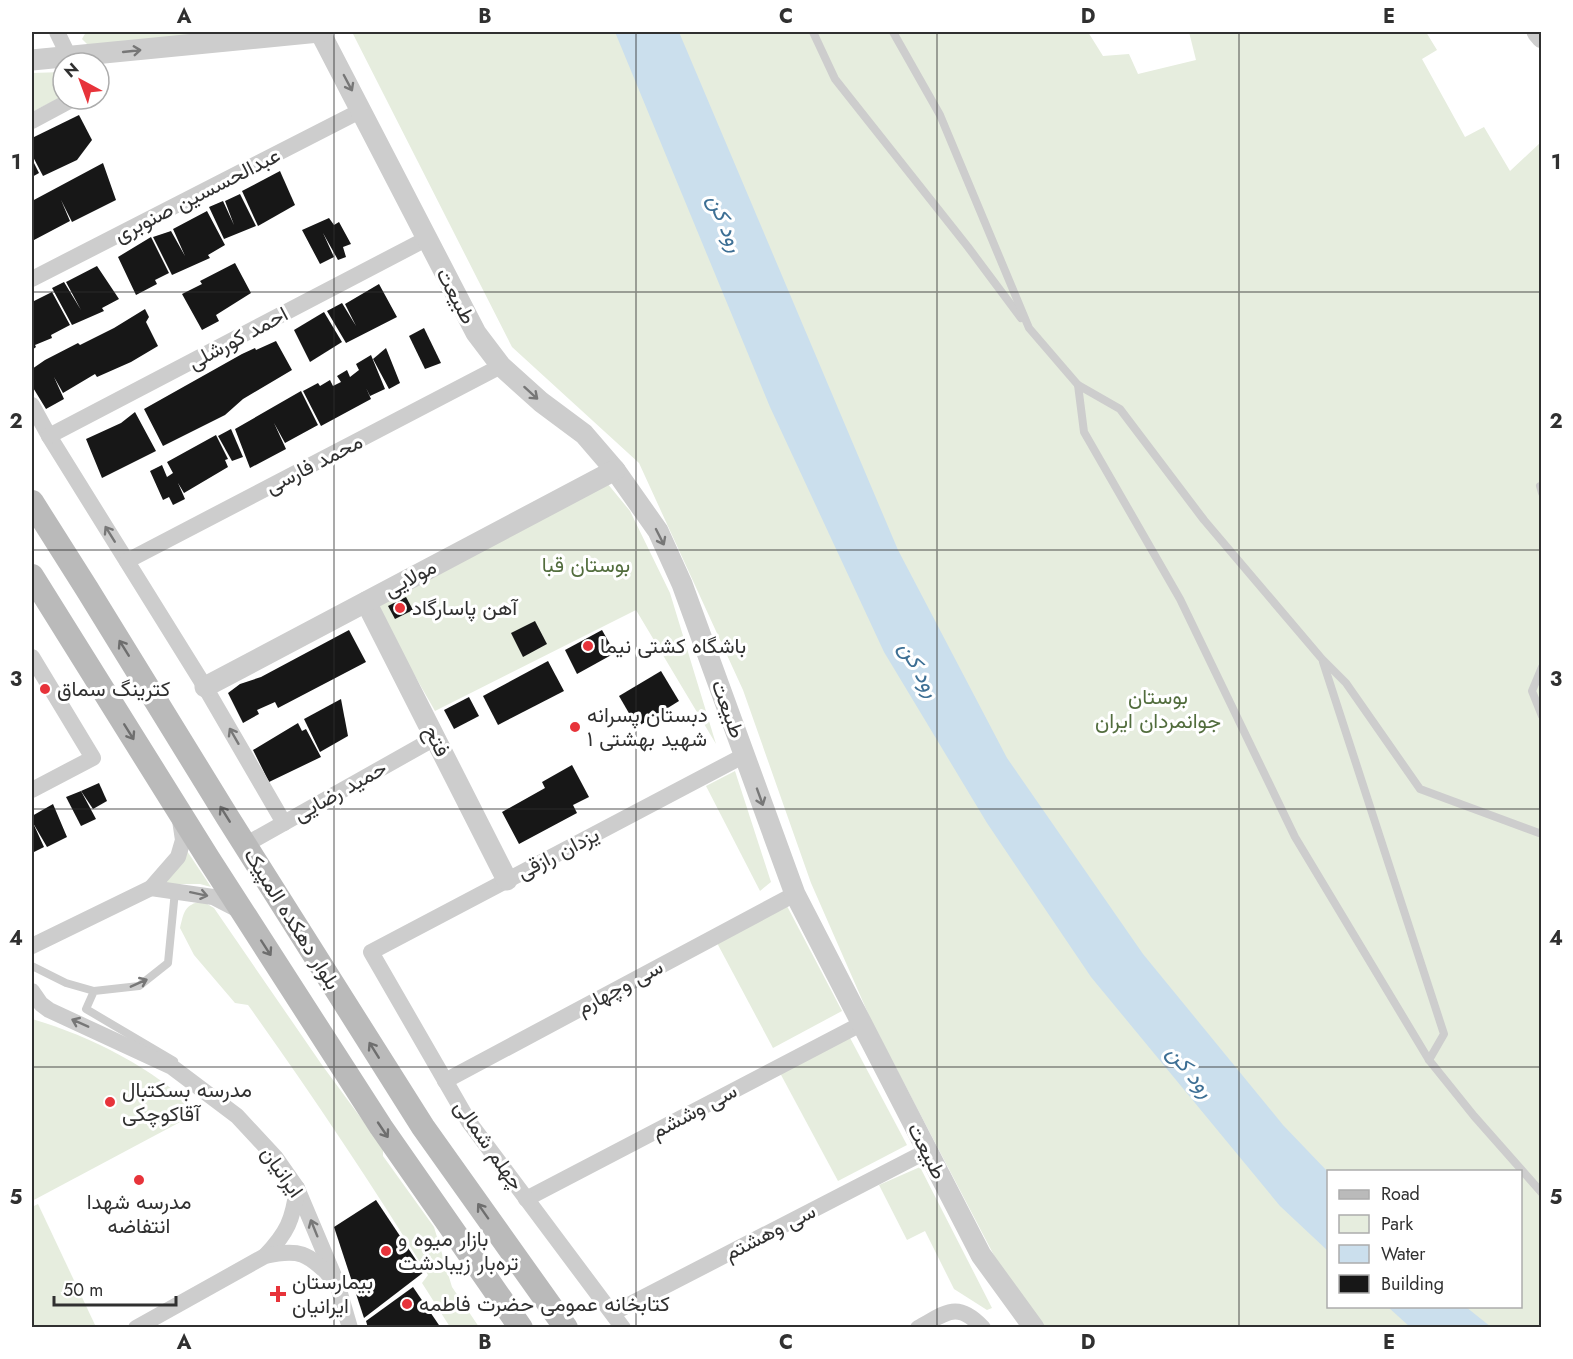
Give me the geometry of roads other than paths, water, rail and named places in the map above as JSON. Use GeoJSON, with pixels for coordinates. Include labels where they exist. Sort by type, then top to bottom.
{"type":"FeatureCollection","features":[{"type":"Feature","properties":{"kind":"main road","name":"بلوار دهکده المپیک"},"geometry":{"type":"LineString","coordinates":[[32,502],[423,1126],[566,1328]]}},
{"type":"Feature","properties":{"kind":"main road","name":"بلوار دهکده المپیک"},"geometry":{"type":"LineString","coordinates":[[32,576],[178,811],[381,1127],[521,1328]]}},
{"type":"Feature","properties":{"kind":"street"},"geometry":{"type":"LineString","coordinates":[[57,32],[66,51]]}},
{"type":"Feature","properties":{"kind":"street"},"geometry":{"type":"LineString","coordinates":[[111,55],[320,32]]}},
{"type":"Feature","properties":{"kind":"street","name":"طبیعت"},"geometry":{"type":"LineString","coordinates":[[320,32],[476,333],[501,366],[541,402],[584,434],[615,470],[658,531],[682,584],[795,894],[981,1255],[1026,1325]]}},
{"type":"Feature","properties":{"kind":"street"},"geometry":{"type":"LineString","coordinates":[[1537,32],[1542,38]]}},
{"type":"Feature","properties":{"kind":"street"},"geometry":{"type":"LineString","coordinates":[[32,60],[51,60]]}},
{"type":"Feature","properties":{"kind":"street","name":"عبدالحسسین صنوبری"},"geometry":{"type":"LineString","coordinates":[[32,279],[362,110]]}},
{"type":"Feature","properties":{"kind":"street"},"geometry":{"type":"LineString","coordinates":[[32,122],[52,111]]}},
{"type":"Feature","properties":{"kind":"street","name":"احمد کورشلی"},"geometry":{"type":"LineString","coordinates":[[49,436],[426,239]]}},
{"type":"Feature","properties":{"kind":"street","name":"محمد فارسی"},"geometry":{"type":"LineString","coordinates":[[126,561],[501,366]]}},
{"type":"Feature","properties":{"kind":"street"},"geometry":{"type":"LineString","coordinates":[[32,405],[205,687],[284,823]]}},
{"type":"Feature","properties":{"kind":"street","name":"مولایی"},"geometry":{"type":"LineString","coordinates":[[205,687],[615,470]]}},
{"type":"Feature","properties":{"kind":"street","name":"فتح"},"geometry":{"type":"LineString","coordinates":[[366,602],[507,880]]}},
{"type":"Feature","properties":{"kind":"street"},"geometry":{"type":"LineString","coordinates":[[32,657],[93,758],[32,790]]}},
{"type":"Feature","properties":{"kind":"street","name":"حمید رضایی"},"geometry":{"type":"LineString","coordinates":[[245,845],[435,738]]}},
{"type":"Feature","properties":{"kind":"street","name":"یزدان رازقی"},"geometry":{"type":"LineString","coordinates":[[371,952],[745,755]]}},
{"type":"Feature","properties":{"kind":"street"},"geometry":{"type":"LineString","coordinates":[[32,946],[151,888],[178,857],[183,840],[178,811]]}},
{"type":"Feature","properties":{"kind":"street"},"geometry":{"type":"LineString","coordinates":[[151,888],[213,897],[243,912]]}},
{"type":"Feature","properties":{"kind":"street","name":"سی وچهارم"},"geometry":{"type":"LineString","coordinates":[[445,1081],[795,894]]}},
{"type":"Feature","properties":{"kind":"street","name":"چهلم شمالی"},"geometry":{"type":"LineString","coordinates":[[371,952],[469,1122],[623,1328]]}},
{"type":"Feature","properties":{"kind":"street","name":"ایرانیان"},"geometry":{"type":"LineString","coordinates":[[32,991],[41,1004],[49,1010],[172,1067],[237,1116],[276,1158],[297,1188],[337,1282],[350,1328]]}},
{"type":"Feature","properties":{"kind":"street","name":"سی وششم"},"geometry":{"type":"LineString","coordinates":[[526,1199],[861,1024]]}},
{"type":"Feature","properties":{"kind":"street","name":"سی وهشتم"},"geometry":{"type":"LineString","coordinates":[[613,1313],[927,1151]]}},
{"type":"Feature","properties":{"kind":"street"},"geometry":{"type":"LineString","coordinates":[[265,1256],[281,1239],[294,1214],[297,1188]]}},
{"type":"Feature","properties":{"kind":"street"},"geometry":{"type":"LineString","coordinates":[[136,1328],[265,1256],[288,1251],[307,1256],[337,1282]]}},
{"type":"Feature","properties":{"kind":"street"},"geometry":{"type":"LineString","coordinates":[[918,1328],[951,1310],[971,1315],[983,1328]]}},
{"type":"Feature","properties":{"kind":"lane"},"geometry":{"type":"LineString","coordinates":[[813,32],[835,79],[969,247],[1029,328],[1078,385],[1120,409],[1204,520],[1322,659],[1346,683],[1420,789],[1539,833],[1542,832]]}},
{"type":"Feature","properties":{"kind":"lane"},"geometry":{"type":"LineString","coordinates":[[893,32],[940,115],[1029,328]]}},
{"type":"Feature","properties":{"kind":"lane"},"geometry":{"type":"LineString","coordinates":[[1078,385],[1084,432],[1180,599],[1295,837],[1429,1060],[1522,1170]]}},
{"type":"Feature","properties":{"kind":"lane"},"geometry":{"type":"LineString","coordinates":[[1322,659],[1444,1034],[1429,1060]]}},
{"type":"Feature","properties":{"kind":"lane"},"geometry":{"type":"LineString","coordinates":[[1542,667],[1532,691],[1542,716]]}},
{"type":"Feature","properties":{"kind":"lane"},"geometry":{"type":"LineString","coordinates":[[32,966],[66,983],[94,991],[139,986],[168,963],[175,891]]}},
{"type":"Feature","properties":{"kind":"lane"},"geometry":{"type":"LineString","coordinates":[[94,991],[86,1010],[172,1059],[182,1074]]}},
{"type":"Feature","properties":{"kind":"lane"},"geometry":{"type":"LineString","coordinates":[[1522,1170],[1542,1193]]}},
{"type":"Feature","properties":{"kind":"water","name":"رود کن"},"geometry":{"type":"Polygon","coordinates":[[[615,32],[679,32],[898,550],[1007,758],[1143,954],[1283,1125],[1327,1171],[1327,1250],[1280,1206],[1091,977],[987,823],[884,652],[770,407],[615,32]]]}},
{"type":"Feature","properties":{"kind":"water"},"geometry":{"type":"Polygon","coordinates":[[[1389,1308],[1467,1308],[1491,1327],[1410,1327],[1389,1308]]]}},
{"type":"Feature","properties":{"kind":"place","name":"آهن پاسارگاد"},"geometry":{"type":"Point","coordinates":[400,608]}},
{"type":"Feature","properties":{"kind":"place","name":"باشگاه کشتی نیما"},"geometry":{"type":"Point","coordinates":[588,646]}},
{"type":"Feature","properties":{"kind":"place","name":"کترینگ سماق"},"geometry":{"type":"Point","coordinates":[45,689]}},
{"type":"Feature","properties":{"kind":"place","name":"دبستان پسرانه شهید بهشتی ۱"},"geometry":{"type":"Point","coordinates":[575,727]}},
{"type":"Feature","properties":{"kind":"place","name":"مدرسه بسکتبال آقاکوچکی"},"geometry":{"type":"Point","coordinates":[110,1102]}},
{"type":"Feature","properties":{"kind":"place","name":"مدرسه شهدا انتفاضه"},"geometry":{"type":"Point","coordinates":[139,1180]}},
{"type":"Feature","properties":{"kind":"place","name":"بازار میوه و تره‌بار زیبادشت"},"geometry":{"type":"Point","coordinates":[386,1251]}},
{"type":"Feature","properties":{"kind":"place","name":"بیمارستان ایرانیان"},"geometry":{"type":"Point","coordinates":[278,1294]}},
{"type":"Feature","properties":{"kind":"place","name":"کتابخانه عمومی حضرت فاطمه"},"geometry":{"type":"Point","coordinates":[407,1304]}},
{"type":"Feature","properties":{"kind":"park label","name":"بوستان قبا"},"geometry":{"type":"Point","coordinates":[586,565]}},
{"type":"Feature","properties":{"kind":"park label","name":"بوستان جوانمردان ایران"},"geometry":{"type":"Point","coordinates":[1158,709]}}]}
